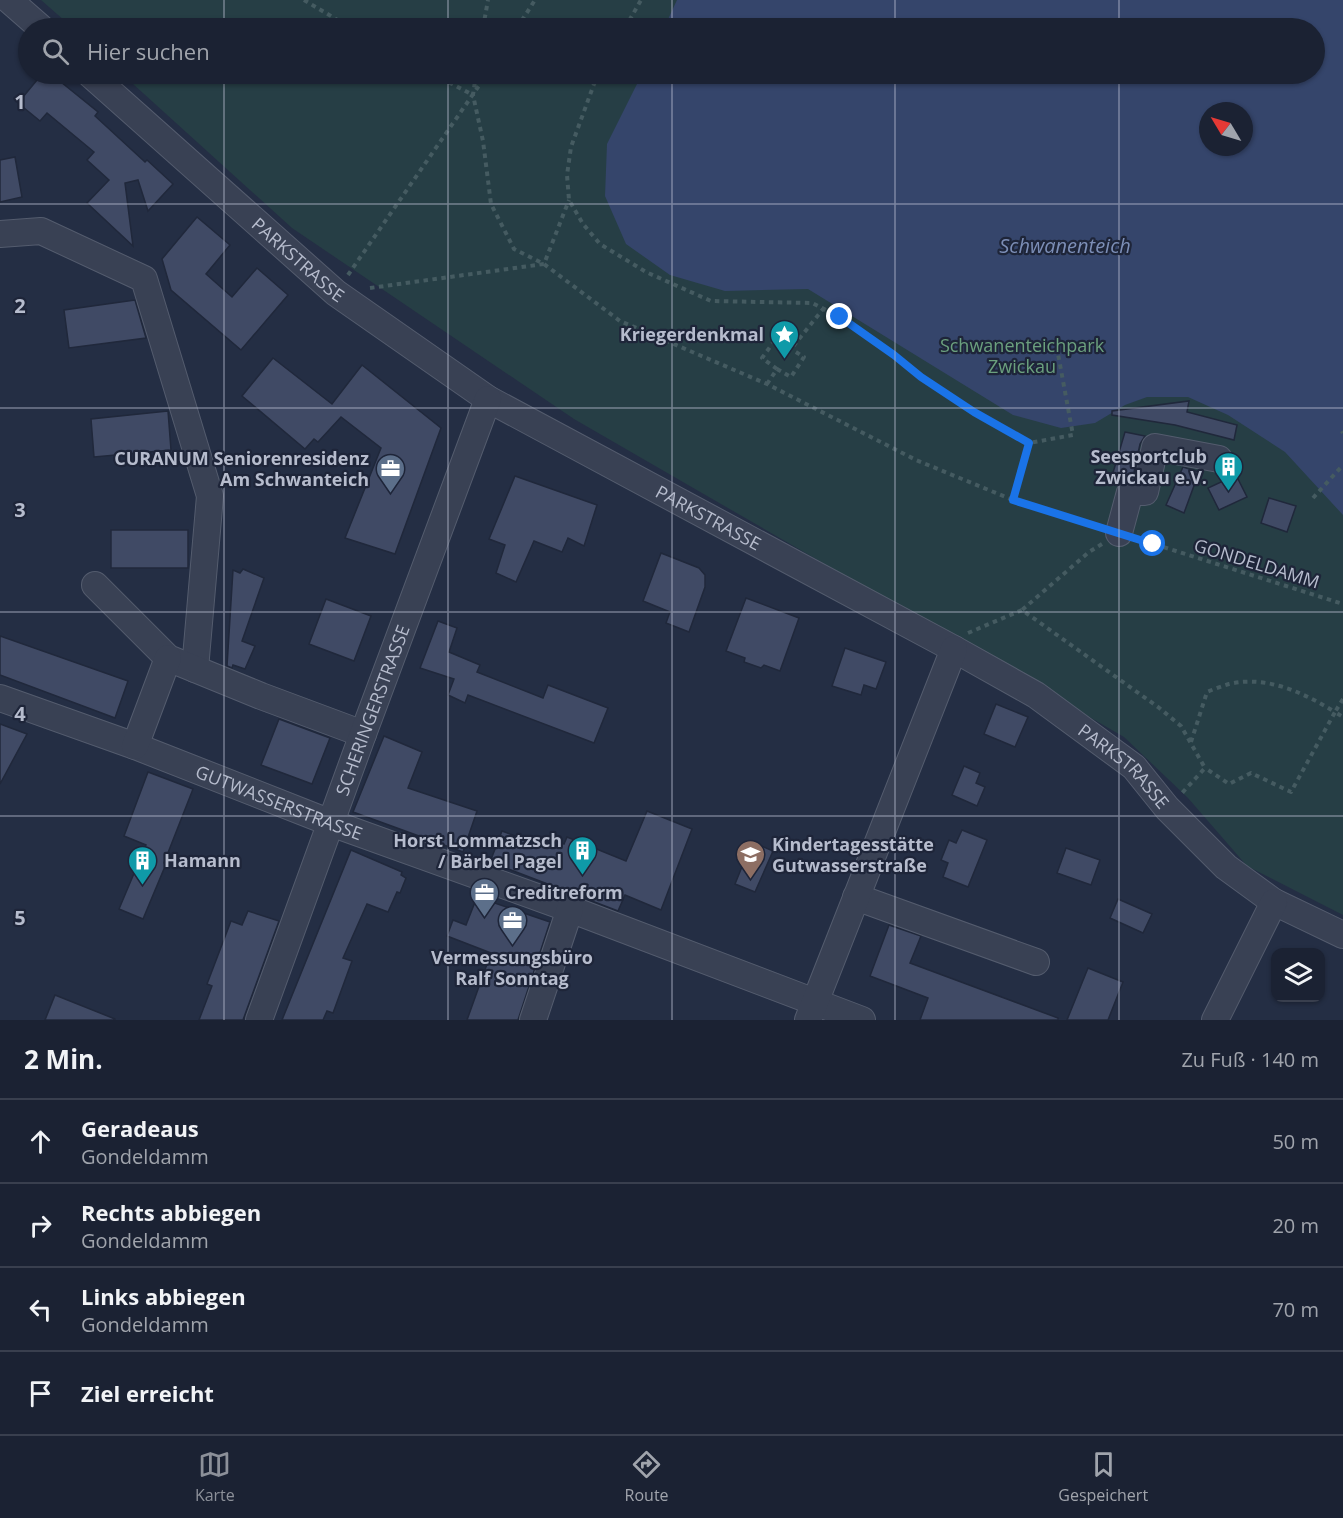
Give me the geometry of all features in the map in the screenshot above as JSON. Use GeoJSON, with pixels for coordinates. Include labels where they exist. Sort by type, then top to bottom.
{"type":"FeatureCollection","features":[{"type":"Feature","properties":{"kind":"street"},"geometry":{"type":"LineString","coordinates":[[9,0],[29,18]]}},
{"type":"Feature","properties":{"kind":"street","name":"PARKSTRASSE"},"geometry":{"type":"LineString","coordinates":[[101,84],[336,292],[488,399],[1036,695],[1134,767],[1167,808],[1226,867],[1274,902],[1343,935]]}},
{"type":"Feature","properties":{"kind":"street"},"geometry":{"type":"LineString","coordinates":[[0,234],[40,231],[144,279],[210,496],[195,669]]}},
{"type":"Feature","properties":{"kind":"street","name":"SCHERINGERSTRASSE"},"geometry":{"type":"LineString","coordinates":[[259,1020],[488,399]]}},
{"type":"Feature","properties":{"kind":"street"},"geometry":{"type":"LineString","coordinates":[[1119,533],[1130,492],[1145,492],[1155,447],[1219,459]]}},
{"type":"Feature","properties":{"kind":"street"},"geometry":{"type":"LineString","coordinates":[[95,585],[168,658],[363,734]]}},
{"type":"Feature","properties":{"kind":"street"},"geometry":{"type":"LineString","coordinates":[[811,1011],[954,649]]}},
{"type":"Feature","properties":{"kind":"street"},"geometry":{"type":"LineString","coordinates":[[135,746],[168,658]]}},
{"type":"Feature","properties":{"kind":"street","name":"GUTWASSERSTRASSE"},"geometry":{"type":"LineString","coordinates":[[0,698],[135,746],[331,823],[570,909],[811,1011],[862,1020]]}},
{"type":"Feature","properties":{"kind":"street"},"geometry":{"type":"LineString","coordinates":[[856,897],[1036,962]]}},
{"type":"Feature","properties":{"kind":"street"},"geometry":{"type":"LineString","coordinates":[[1215,1020],[1274,902]]}},
{"type":"Feature","properties":{"kind":"street"},"geometry":{"type":"LineString","coordinates":[[533,1020],[570,909]]}},
{"type":"Feature","properties":{"kind":"path"},"geometry":{"type":"LineString","coordinates":[[304,0],[334,18]]}},
{"type":"Feature","properties":{"kind":"path"},"geometry":{"type":"LineString","coordinates":[[485,18],[488,0]]}},
{"type":"Feature","properties":{"kind":"path"},"geometry":{"type":"LineString","coordinates":[[524,18],[535,0]]}},
{"type":"Feature","properties":{"kind":"path"},"geometry":{"type":"LineString","coordinates":[[631,18],[641,0]]}},
{"type":"Feature","properties":{"kind":"path"},"geometry":{"type":"LineString","coordinates":[[452,84],[472,95]]}},
{"type":"Feature","properties":{"kind":"path"},"geometry":{"type":"LineString","coordinates":[[472,95],[474,84]]}},
{"type":"Feature","properties":{"kind":"path"},"geometry":{"type":"LineString","coordinates":[[336,292],[480,84]]}},
{"type":"Feature","properties":{"kind":"path"},"geometry":{"type":"LineString","coordinates":[[594,84],[571,147],[567,175],[569,200],[583,224],[600,244],[646,272],[711,301],[812,303],[840,317],[921,377],[965,406],[1029,443],[1073,435],[1056,343]]}},
{"type":"Feature","properties":{"kind":"path","name":"GONDELDAMM"},"geometry":{"type":"LineString","coordinates":[[472,95],[483,141],[491,204],[514,249],[544,264],[620,321],[767,384],[916,460],[1013,500],[1343,604]]}},
{"type":"Feature","properties":{"kind":"path"},"geometry":{"type":"LineString","coordinates":[[336,292],[544,264],[569,200]]}},
{"type":"Feature","properties":{"kind":"path"},"geometry":{"type":"LineString","coordinates":[[791,349],[824,309]]}},
{"type":"Feature","properties":{"kind":"path"},"geometry":{"type":"LineString","coordinates":[[775,340],[791,349],[804,357],[791,377],[762,358],[775,340]]}},
{"type":"Feature","properties":{"kind":"path"},"geometry":{"type":"LineString","coordinates":[[767,384],[777,369]]}},
{"type":"Feature","properties":{"kind":"path"},"geometry":{"type":"LineString","coordinates":[[1013,500],[1029,443]]}},
{"type":"Feature","properties":{"kind":"path"},"geometry":{"type":"LineString","coordinates":[[1313,498],[1343,465]]}},
{"type":"Feature","properties":{"kind":"path"},"geometry":{"type":"LineString","coordinates":[[954,649],[962,635],[1022,610],[1089,552],[1119,533]]}},
{"type":"Feature","properties":{"kind":"path"},"geometry":{"type":"LineString","coordinates":[[1022,610],[1181,726],[1205,768],[1229,784],[1251,773],[1291,792],[1343,699]]}},
{"type":"Feature","properties":{"kind":"path"},"geometry":{"type":"LineString","coordinates":[[1191,744],[1207,692],[1230,684],[1264,681],[1307,695],[1343,717]]}},
{"type":"Feature","properties":{"kind":"path"},"geometry":{"type":"LineString","coordinates":[[1167,808],[1205,768]]}},
{"type":"Feature","properties":{"kind":"green space","name":"Schwanenteichpark Zwickau"},"geometry":{"type":"Polygon","coordinates":[[[41,0],[1343,0],[1343,915],[1247,866],[1188,798],[1124,737],[574,419],[292,228],[133,84],[1325,84],[1325,18],[62,18],[41,0]]]}},
{"type":"Feature","properties":{"kind":"water","name":"Schwanenteich"},"geometry":{"type":"Polygon","coordinates":[[[677,0],[1343,0],[1343,515],[1285,452],[1228,415],[1188,397],[1147,397],[1125,405],[1095,423],[1061,428],[1013,415],[808,289],[725,291],[670,275],[626,244],[605,196],[607,144],[637,84],[1325,84],[1325,18],[669,18],[677,0]]]}},
{"type":"Feature","properties":{"kind":"building"},"geometry":{"type":"Polygon","coordinates":[[[34,84],[63,84],[98,112],[95,116],[145,162],[147,160],[173,184],[148,211],[138,180],[125,183],[133,246],[87,203],[109,180],[87,160],[94,152],[47,113],[40,121],[18,103],[34,84]]]}},
{"type":"Feature","properties":{"kind":"building"},"geometry":{"type":"Polygon","coordinates":[[[15,157],[22,197],[0,202],[0,160],[15,157]]]}},
{"type":"Feature","properties":{"kind":"building"},"geometry":{"type":"Polygon","coordinates":[[[197,217],[230,245],[206,274],[232,297],[257,268],[288,295],[241,350],[171,290],[162,259],[197,217]]]}},
{"type":"Feature","properties":{"kind":"building"},"geometry":{"type":"Polygon","coordinates":[[[135,300],[146,338],[69,348],[64,310],[135,300]]]}},
{"type":"Feature","properties":{"kind":"building","name":"CURANUM Seniorenresidenz Am Schwanteich"},"geometry":{"type":"Polygon","coordinates":[[[273,358],[332,404],[362,365],[441,428],[395,554],[345,538],[381,448],[341,417],[318,442],[314,439],[305,449],[242,396],[273,358]]]}},
{"type":"Feature","properties":{"kind":"building"},"geometry":{"type":"Polygon","coordinates":[[[1189,401],[1187,412],[1237,425],[1234,440],[1175,425],[1112,415],[1112,411],[1189,401]]]}},
{"type":"Feature","properties":{"kind":"building"},"geometry":{"type":"Polygon","coordinates":[[[168,411],[171,450],[94,457],[91,419],[168,411]]]}},
{"type":"Feature","properties":{"kind":"building"},"geometry":{"type":"Polygon","coordinates":[[[1125,432],[1145,436],[1140,444],[1133,477],[1124,479],[1112,476],[1125,432]]]}},
{"type":"Feature","properties":{"kind":"building"},"geometry":{"type":"Polygon","coordinates":[[[1183,467],[1199,472],[1184,513],[1166,505],[1183,467]]]}},
{"type":"Feature","properties":{"kind":"building","name":"Seesportclub Zwickau e.V."},"geometry":{"type":"Polygon","coordinates":[[[1236,475],[1247,497],[1219,510],[1208,488],[1236,475]]]}},
{"type":"Feature","properties":{"kind":"building"},"geometry":{"type":"Polygon","coordinates":[[[515,476],[597,505],[584,546],[568,538],[562,552],[534,541],[516,582],[496,573],[505,545],[489,539],[515,476]]]}},
{"type":"Feature","properties":{"kind":"building"},"geometry":{"type":"Polygon","coordinates":[[[1269,498],[1296,506],[1287,532],[1261,523],[1269,498]]]}},
{"type":"Feature","properties":{"kind":"building"},"geometry":{"type":"Polygon","coordinates":[[[111,530],[188,530],[188,568],[111,568],[111,530]]]}},
{"type":"Feature","properties":{"kind":"building"},"geometry":{"type":"Polygon","coordinates":[[[661,553],[699,568],[705,575],[705,587],[689,632],[666,623],[670,612],[643,601],[661,553]]]}},
{"type":"Feature","properties":{"kind":"building"},"geometry":{"type":"Polygon","coordinates":[[[243,569],[264,578],[242,641],[255,646],[245,669],[233,665],[232,668],[227,666],[233,570],[240,573],[243,569]]]}},
{"type":"Feature","properties":{"kind":"building"},"geometry":{"type":"Polygon","coordinates":[[[746,598],[799,618],[780,671],[764,665],[761,668],[744,662],[745,658],[726,651],[746,598]]]}},
{"type":"Feature","properties":{"kind":"building"},"geometry":{"type":"Polygon","coordinates":[[[326,599],[371,616],[354,661],[309,644],[326,599]]]}},
{"type":"Feature","properties":{"kind":"building"},"geometry":{"type":"Polygon","coordinates":[[[438,621],[457,628],[449,652],[480,665],[477,672],[543,698],[548,685],[608,708],[594,743],[468,695],[465,703],[448,695],[454,679],[420,668],[438,621]]]}},
{"type":"Feature","properties":{"kind":"building"},"geometry":{"type":"Polygon","coordinates":[[[0,636],[128,681],[115,718],[0,675],[0,636]]]}},
{"type":"Feature","properties":{"kind":"building"},"geometry":{"type":"Polygon","coordinates":[[[845,648],[886,662],[876,689],[864,685],[861,695],[832,686],[845,648]]]}},
{"type":"Feature","properties":{"kind":"building"},"geometry":{"type":"Polygon","coordinates":[[[996,704],[1028,717],[1015,747],[984,734],[996,704]]]}},
{"type":"Feature","properties":{"kind":"building"},"geometry":{"type":"Polygon","coordinates":[[[279,719],[330,738],[312,784],[261,765],[279,719]]]}},
{"type":"Feature","properties":{"kind":"building"},"geometry":{"type":"Polygon","coordinates":[[[0,724],[27,734],[0,784],[0,724]]]}},
{"type":"Feature","properties":{"kind":"building"},"geometry":{"type":"Polygon","coordinates":[[[384,736],[422,752],[408,788],[477,811],[463,852],[353,812],[384,736]]]}},
{"type":"Feature","properties":{"kind":"building"},"geometry":{"type":"Polygon","coordinates":[[[964,766],[980,773],[976,783],[985,787],[977,806],[952,795],[964,766]]]}},
{"type":"Feature","properties":{"kind":"building"},"geometry":{"type":"Polygon","coordinates":[[[148,772],[193,789],[143,919],[119,909],[146,845],[124,836],[148,772]]]}},
{"type":"Feature","properties":{"kind":"building"},"geometry":{"type":"Polygon","coordinates":[[[647,811],[692,829],[661,910],[625,895],[618,911],[490,862],[502,831],[545,847],[549,838],[564,844],[567,837],[626,861],[647,811]]]}},
{"type":"Feature","properties":{"kind":"building"},"geometry":{"type":"Polygon","coordinates":[[[962,830],[987,840],[968,887],[943,877],[948,863],[941,860],[949,840],[956,843],[962,830]]]}},
{"type":"Feature","properties":{"kind":"building"},"geometry":{"type":"Polygon","coordinates":[[[752,842],[773,851],[755,892],[735,884],[752,842]]]}},
{"type":"Feature","properties":{"kind":"building"},"geometry":{"type":"Polygon","coordinates":[[[1066,848],[1100,860],[1091,885],[1057,873],[1066,848]]]}},
{"type":"Feature","properties":{"kind":"building"},"geometry":{"type":"Polygon","coordinates":[[[351,850],[402,872],[401,875],[406,878],[400,893],[397,892],[388,912],[367,904],[343,958],[352,961],[333,1013],[327,1011],[323,1020],[282,1020],[351,850]]]}},
{"type":"Feature","properties":{"kind":"building"},"geometry":{"type":"Polygon","coordinates":[[[477,897],[550,922],[518,1020],[467,1020],[491,953],[447,936],[453,920],[466,925],[477,897]]]}},
{"type":"Feature","properties":{"kind":"building"},"geometry":{"type":"Polygon","coordinates":[[[1118,899],[1152,914],[1143,933],[1110,918],[1118,899]]]}},
{"type":"Feature","properties":{"kind":"building"},"geometry":{"type":"Polygon","coordinates":[[[248,911],[279,921],[243,1020],[199,1020],[212,986],[207,984],[231,921],[242,925],[248,911]]]}},
{"type":"Feature","properties":{"kind":"building"},"geometry":{"type":"Polygon","coordinates":[[[889,925],[921,936],[910,963],[1058,1018],[1058,1020],[920,1020],[928,998],[870,976],[889,925]]]}},
{"type":"Feature","properties":{"kind":"building"},"geometry":{"type":"Polygon","coordinates":[[[1088,968],[1123,982],[1108,1020],[1067,1020],[1088,968]]]}},
{"type":"Feature","properties":{"kind":"building"},"geometry":{"type":"Polygon","coordinates":[[[55,995],[115,1019],[115,1020],[45,1020],[55,995]]]}},
{"type":"Feature","properties":{"kind":"place","name":"Kriegerdenkmal"},"geometry":{"type":"Point","coordinates":[785,360]}},
{"type":"Feature","properties":{"kind":"place","name":"Seesportclub Zwickau e.V."},"geometry":{"type":"Point","coordinates":[1228,492]}},
{"type":"Feature","properties":{"kind":"place","name":"CURANUM Seniorenresidenz Am Schwanteich"},"geometry":{"type":"Point","coordinates":[390,494]}},
{"type":"Feature","properties":{"kind":"place","name":"Horst Lommatzsch / Bärbel Pagel"},"geometry":{"type":"Point","coordinates":[583,876]}},
{"type":"Feature","properties":{"kind":"place","name":"Kindertagesstätte Gutwasserstraße"},"geometry":{"type":"Point","coordinates":[751,880]}},
{"type":"Feature","properties":{"kind":"place","name":"Hamann"},"geometry":{"type":"Point","coordinates":[143,886]}},
{"type":"Feature","properties":{"kind":"place","name":"Creditreform"},"geometry":{"type":"Point","coordinates":[484,918]}},
{"type":"Feature","properties":{"kind":"place","name":"Vermessungsbüro Ralf Sonntag"},"geometry":{"type":"Point","coordinates":[512,946]}},
{"type":"Feature","properties":{"kind":"route"},"geometry":{"type":"LineString","coordinates":[[840,317],[921,377],[974,412],[1029,443],[1013,500],[1153,544]]}}]}
